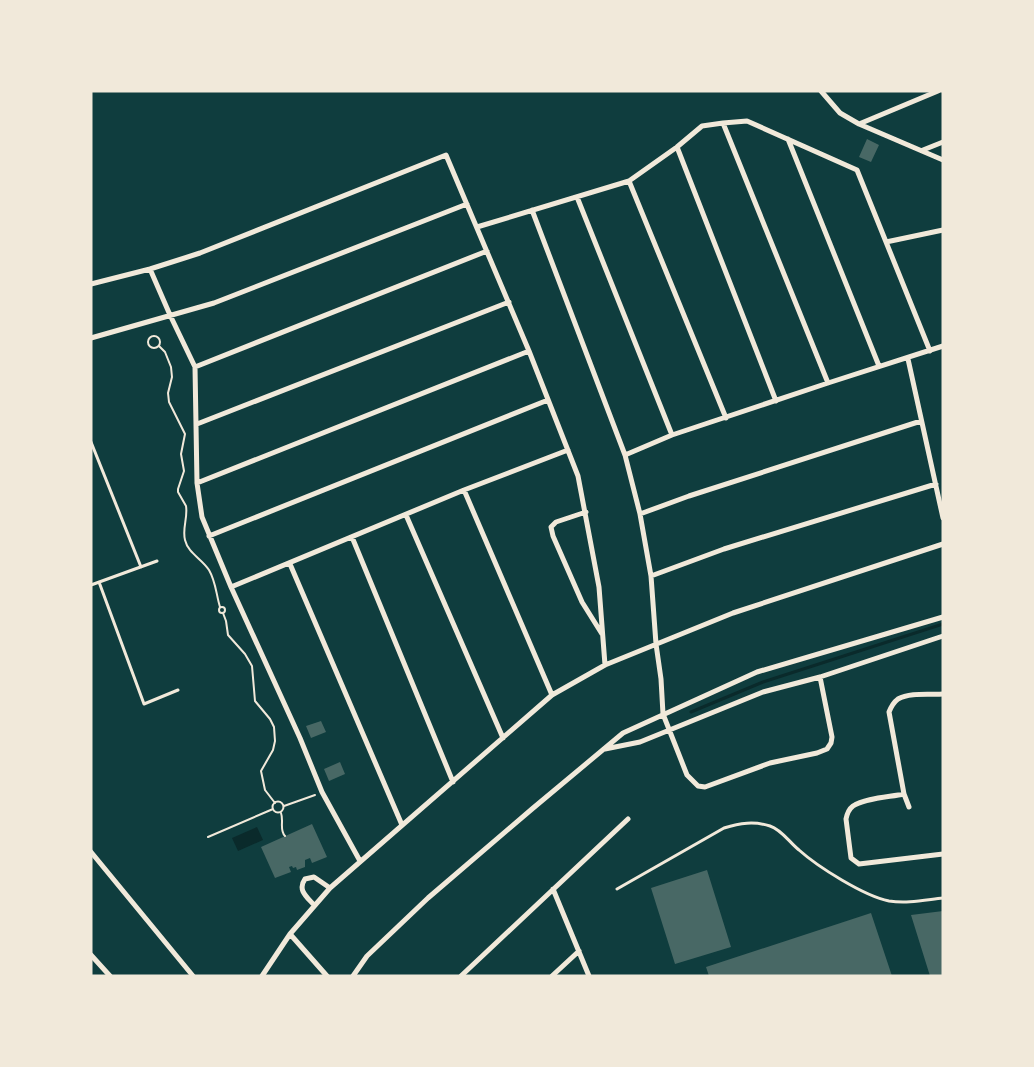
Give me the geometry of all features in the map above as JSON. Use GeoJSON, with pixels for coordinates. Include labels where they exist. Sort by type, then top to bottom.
{"type":"FeatureCollection","features":[{"type":"Feature","properties":{"kind":"street"},"geometry":{"type":"LineString","coordinates":[[822,91],[840,113],[859,124],[943,160]]}},
{"type":"Feature","properties":{"kind":"street"},"geometry":{"type":"LineString","coordinates":[[859,124],[938,91]]}},
{"type":"Feature","properties":{"kind":"street"},"geometry":{"type":"LineString","coordinates":[[477,228],[629,181],[677,147],[702,126],[747,121],[857,170],[930,351]]}},
{"type":"Feature","properties":{"kind":"street"},"geometry":{"type":"LineString","coordinates":[[723,123],[828,383]]}},
{"type":"Feature","properties":{"kind":"street"},"geometry":{"type":"LineString","coordinates":[[788,139],[879,366]]}},
{"type":"Feature","properties":{"kind":"street"},"geometry":{"type":"LineString","coordinates":[[922,150],[943,142]]}},
{"type":"Feature","properties":{"kind":"street"},"geometry":{"type":"LineString","coordinates":[[677,147],[776,401]]}},
{"type":"Feature","properties":{"kind":"street"},"geometry":{"type":"LineString","coordinates":[[91,284],[150,269],[200,253],[446,155],[509,302],[578,476],[599,587],[605,665]]}},
{"type":"Feature","properties":{"kind":"street"},"geometry":{"type":"LineString","coordinates":[[629,181],[726,418]]}},
{"type":"Feature","properties":{"kind":"street"},"geometry":{"type":"LineString","coordinates":[[577,197],[672,435]]}},
{"type":"Feature","properties":{"kind":"street"},"geometry":{"type":"LineString","coordinates":[[91,338],[214,303],[467,204]]}},
{"type":"Feature","properties":{"kind":"street"},"geometry":{"type":"LineString","coordinates":[[532,210],[625,455],[640,514],[651,576],[663,714],[687,775],[698,786],[705,787],[770,763],[827,749],[832,737],[820,677]]}},
{"type":"Feature","properties":{"kind":"street"},"geometry":{"type":"LineString","coordinates":[[886,242],[943,230]]}},
{"type":"Feature","properties":{"kind":"street"},"geometry":{"type":"LineString","coordinates":[[195,367],[487,252]]}},
{"type":"Feature","properties":{"kind":"street"},"geometry":{"type":"LineString","coordinates":[[150,269],[195,367],[197,483],[202,517],[231,588],[300,738],[322,792],[360,861]]}},
{"type":"Feature","properties":{"kind":"street"},"geometry":{"type":"LineString","coordinates":[[196,424],[509,302]]}},
{"type":"Feature","properties":{"kind":"street"},"geometry":{"type":"LineString","coordinates":[[625,455],[672,435],[943,346]]}},
{"type":"Feature","properties":{"kind":"street"},"geometry":{"type":"LineString","coordinates":[[197,483],[529,351]]}},
{"type":"Feature","properties":{"kind":"street"},"geometry":{"type":"LineString","coordinates":[[908,359],[941,500],[943,518]]}},
{"type":"Feature","properties":{"kind":"street"},"geometry":{"type":"LineString","coordinates":[[209,536],[548,400]]}},
{"type":"Feature","properties":{"kind":"street"},"geometry":{"type":"LineString","coordinates":[[640,514],[689,496],[921,421]]}},
{"type":"Feature","properties":{"kind":"street"},"geometry":{"type":"LineString","coordinates":[[231,588],[464,490],[568,450]]}},
{"type":"Feature","properties":{"kind":"street"},"geometry":{"type":"LineString","coordinates":[[651,576],[724,549],[936,484]]}},
{"type":"Feature","properties":{"kind":"street"},"geometry":{"type":"LineString","coordinates":[[464,490],[552,695]]}},
{"type":"Feature","properties":{"kind":"street"},"geometry":{"type":"LineString","coordinates":[[586,512],[556,522],[552,527],[553,536],[582,602],[602,635]]}},
{"type":"Feature","properties":{"kind":"street"},"geometry":{"type":"LineString","coordinates":[[406,515],[503,738]]}},
{"type":"Feature","properties":{"kind":"street"},"geometry":{"type":"LineString","coordinates":[[352,537],[453,782]]}},
{"type":"Feature","properties":{"kind":"street"},"geometry":{"type":"LineString","coordinates":[[262,976],[290,934],[330,888],[552,695],[605,665],[733,613],[943,544]]}},
{"type":"Feature","properties":{"kind":"street"},"geometry":{"type":"LineString","coordinates":[[290,564],[402,825]]}},
{"type":"Feature","properties":{"kind":"street"},"geometry":{"type":"LineString","coordinates":[[354,975],[367,956],[428,898],[623,732],[757,672],[943,617]]}},
{"type":"Feature","properties":{"kind":"street"},"geometry":{"type":"LineString","coordinates":[[602,750],[640,742],[763,692],[820,677],[943,636]]}},
{"type":"Feature","properties":{"kind":"street"},"geometry":{"type":"LineString","coordinates":[[909,807],[904,794],[889,712],[898,699],[943,694]]}},
{"type":"Feature","properties":{"kind":"street"},"geometry":{"type":"LineString","coordinates":[[904,794],[852,806],[847,813],[846,819],[851,858],[859,864],[943,854]]}},
{"type":"Feature","properties":{"kind":"street"},"geometry":{"type":"LineString","coordinates":[[460,976],[628,820]]}},
{"type":"Feature","properties":{"kind":"street"},"geometry":{"type":"LineString","coordinates":[[91,852],[192,976]]}},
{"type":"Feature","properties":{"kind":"street"},"geometry":{"type":"LineString","coordinates":[[314,905],[302,892],[302,885],[305,879],[314,877],[330,888]]}},
{"type":"Feature","properties":{"kind":"street"},"geometry":{"type":"LineString","coordinates":[[553,889],[589,976]]}},
{"type":"Feature","properties":{"kind":"street"},"geometry":{"type":"LineString","coordinates":[[290,934],[327,976]]}},
{"type":"Feature","properties":{"kind":"street"},"geometry":{"type":"LineString","coordinates":[[552,976],[579,951]]}},
{"type":"Feature","properties":{"kind":"street"},"geometry":{"type":"LineString","coordinates":[[91,955],[110,976]]}},
{"type":"Feature","properties":{"kind":"lane"},"geometry":{"type":"LineString","coordinates":[[91,442],[141,567]]}},
{"type":"Feature","properties":{"kind":"lane"},"geometry":{"type":"LineString","coordinates":[[91,585],[157,561]]}},
{"type":"Feature","properties":{"kind":"lane"},"geometry":{"type":"LineString","coordinates":[[99,582],[144,704],[178,690]]}},
{"type":"Feature","properties":{"kind":"lane"},"geometry":{"type":"LineString","coordinates":[[617,889],[724,828],[741,823],[753,823],[770,826],[782,832],[798,850],[812,861],[874,896],[901,902],[943,898]]}},
{"type":"Feature","properties":{"kind":"path"},"geometry":{"type":"LineString","coordinates":[[153,336],[158,337],[160,341],[158,346],[155,348],[150,346],[148,342],[150,338],[153,336]]}},
{"type":"Feature","properties":{"kind":"path"},"geometry":{"type":"LineString","coordinates":[[158,346],[165,352],[171,367],[172,377],[168,393],[169,402],[185,434],[181,454],[184,471],[178,492],[186,506],[183,527],[185,539],[189,548],[201,560],[212,576],[220,607],[225,609],[223,613],[228,635],[245,654],[252,666],[255,701],[274,727],[275,741],[273,750],[261,771],[265,790],[275,804]]}},
{"type":"Feature","properties":{"kind":"path"},"geometry":{"type":"LineString","coordinates":[[284,836],[281,812],[284,806],[322,792]]}},
{"type":"Feature","properties":{"kind":"path"},"geometry":{"type":"LineString","coordinates":[[275,804],[280,802],[284,806]]}},
{"type":"Feature","properties":{"kind":"path"},"geometry":{"type":"LineString","coordinates":[[208,837],[273,809],[275,804]]}},
{"type":"Feature","properties":{"kind":"path"},"geometry":{"type":"LineString","coordinates":[[273,809],[276,812],[281,812]]}},
{"type":"Feature","properties":{"kind":"water"},"geometry":{"type":"Polygon","coordinates":[[[257,827],[263,840],[238,851],[232,838],[257,827]]]}},
{"type":"Feature","properties":{"kind":"building"},"geometry":{"type":"Polygon","coordinates":[[[867,139],[879,145],[871,162],[859,157],[867,139]]]}},
{"type":"Feature","properties":{"kind":"building"},"geometry":{"type":"Polygon","coordinates":[[[321,721],[326,732],[311,738],[306,726],[321,721]]]}},
{"type":"Feature","properties":{"kind":"building"},"geometry":{"type":"Polygon","coordinates":[[[340,762],[345,774],[329,781],[324,769],[340,762]]]}},
{"type":"Feature","properties":{"kind":"building"},"geometry":{"type":"Polygon","coordinates":[[[312,824],[327,857],[312,863],[310,858],[305,860],[305,867],[297,870],[296,867],[289,867],[291,872],[275,878],[261,847],[312,824]]]}},
{"type":"Feature","properties":{"kind":"building"},"geometry":{"type":"Polygon","coordinates":[[[707,870],[731,947],[675,964],[651,888],[707,870]]]}},
{"type":"Feature","properties":{"kind":"building"},"geometry":{"type":"Polygon","coordinates":[[[943,911],[943,976],[930,976],[911,915],[943,911]]]}},
{"type":"Feature","properties":{"kind":"building"},"geometry":{"type":"Polygon","coordinates":[[[871,913],[892,976],[709,976],[706,967],[871,913]]]}},
{"type":"Feature","properties":{"kind":"waterway"},"geometry":{"type":"LineString","coordinates":[[691,712],[763,682],[943,624]]}}]}
